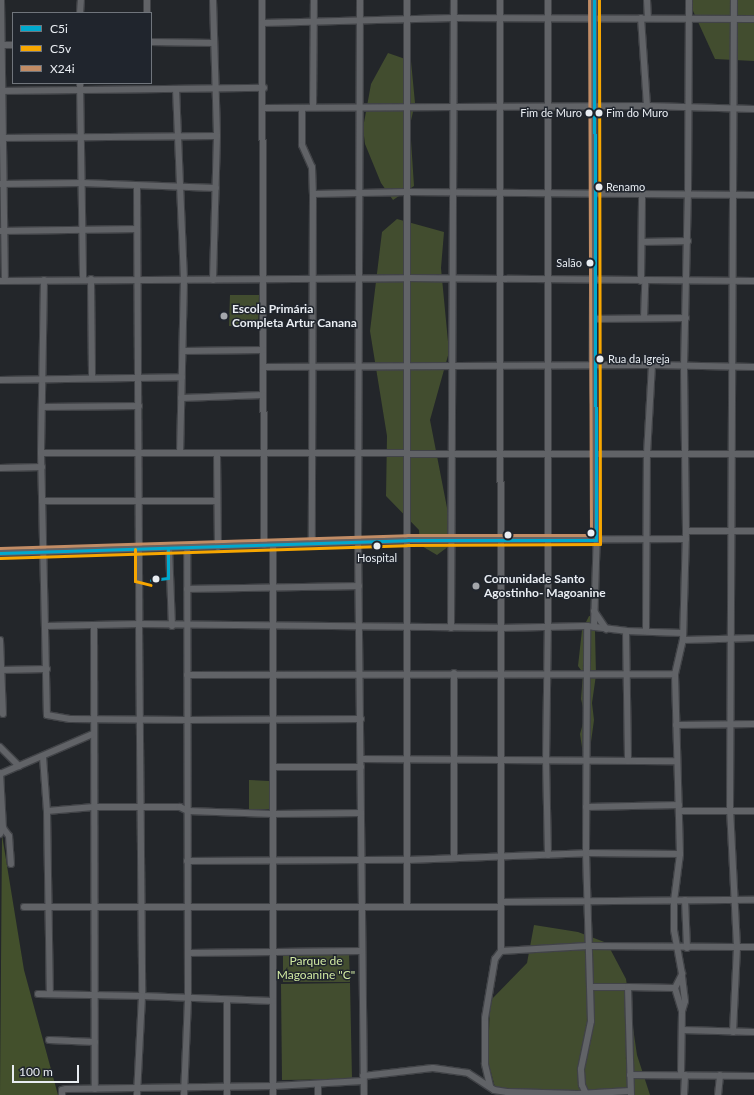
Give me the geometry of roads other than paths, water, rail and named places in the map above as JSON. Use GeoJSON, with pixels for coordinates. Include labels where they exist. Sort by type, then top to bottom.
{"type":"FeatureCollection","features":[{"type":"Feature","properties":{"kind":"street"},"geometry":{"type":"LineString","coordinates":[[1,0],[3,281],[83,279],[263,280],[406,278],[754,281]]}},
{"type":"Feature","properties":{"kind":"street"},"geometry":{"type":"LineString","coordinates":[[80,12],[81,0]]}},
{"type":"Feature","properties":{"kind":"street"},"geometry":{"type":"LineString","coordinates":[[147,0],[147,12]]}},
{"type":"Feature","properties":{"kind":"street"},"geometry":{"type":"LineString","coordinates":[[213,0],[217,136],[213,280]]}},
{"type":"Feature","properties":{"kind":"street"},"geometry":{"type":"LineString","coordinates":[[262,0],[264,88],[264,545]]}},
{"type":"Feature","properties":{"kind":"street"},"geometry":{"type":"LineString","coordinates":[[313,107],[314,0]]}},
{"type":"Feature","properties":{"kind":"street"},"geometry":{"type":"LineString","coordinates":[[360,0],[360,452],[358,541],[361,627],[361,952],[364,1095]]}},
{"type":"Feature","properties":{"kind":"street"},"geometry":{"type":"LineString","coordinates":[[407,0],[407,907]]}},
{"type":"Feature","properties":{"kind":"street"},"geometry":{"type":"LineString","coordinates":[[451,628],[454,366],[454,0]]}},
{"type":"Feature","properties":{"kind":"street"},"geometry":{"type":"LineString","coordinates":[[493,1090],[485,1064],[484,1018],[495,959],[501,951],[500,0]]}},
{"type":"Feature","properties":{"kind":"street"},"geometry":{"type":"LineString","coordinates":[[548,0],[548,193],[546,279],[548,626],[546,762],[548,855]]}},
{"type":"Feature","properties":{"kind":"street"},"geometry":{"type":"LineString","coordinates":[[594,0],[595,193],[593,366],[596,540],[594,627]]}},
{"type":"Feature","properties":{"kind":"street"},"geometry":{"type":"LineString","coordinates":[[647,0],[648,18]]}},
{"type":"Feature","properties":{"kind":"street"},"geometry":{"type":"LineString","coordinates":[[684,1095],[682,1011],[685,992],[676,948],[674,901],[680,854],[680,808],[676,761],[675,674],[683,637],[686,539],[684,366],[688,241],[689,0]]}},
{"type":"Feature","properties":{"kind":"street"},"geometry":{"type":"LineString","coordinates":[[733,1032],[737,947],[730,811],[733,454],[734,0]]}},
{"type":"Feature","properties":{"kind":"street"},"geometry":{"type":"LineString","coordinates":[[262,22],[454,18],[548,20],[594,18],[754,19]]}},
{"type":"Feature","properties":{"kind":"street"},"geometry":{"type":"LineString","coordinates":[[641,18],[647,106]]}},
{"type":"Feature","properties":{"kind":"street"},"geometry":{"type":"LineString","coordinates":[[152,42],[214,43]]}},
{"type":"Feature","properties":{"kind":"street"},"geometry":{"type":"LineString","coordinates":[[1,45],[12,45]]}},
{"type":"Feature","properties":{"kind":"street"},"geometry":{"type":"LineString","coordinates":[[80,84],[83,279]]}},
{"type":"Feature","properties":{"kind":"street"},"geometry":{"type":"LineString","coordinates":[[1,91],[80,90],[148,86],[176,89],[264,88]]}},
{"type":"Feature","properties":{"kind":"street"},"geometry":{"type":"LineString","coordinates":[[176,89],[182,188],[184,280],[180,453]]}},
{"type":"Feature","properties":{"kind":"street"},"geometry":{"type":"LineString","coordinates":[[264,108],[359,106],[647,106],[754,109]]}},
{"type":"Feature","properties":{"kind":"street"},"geometry":{"type":"LineString","coordinates":[[302,108],[303,148],[312,167],[313,194],[311,452],[312,543]]}},
{"type":"Feature","properties":{"kind":"street"},"geometry":{"type":"LineString","coordinates":[[2,138],[179,135],[217,136]]}},
{"type":"Feature","properties":{"kind":"street"},"geometry":{"type":"LineString","coordinates":[[2,184],[82,183],[182,188],[216,188]]}},
{"type":"Feature","properties":{"kind":"street"},"geometry":{"type":"LineString","coordinates":[[138,186],[136,279],[139,406],[138,549],[141,719],[142,996],[138,1092]]}},
{"type":"Feature","properties":{"kind":"street"},"geometry":{"type":"LineString","coordinates":[[313,194],[407,192],[754,195]]}},
{"type":"Feature","properties":{"kind":"street"},"geometry":{"type":"LineString","coordinates":[[642,193],[644,318]]}},
{"type":"Feature","properties":{"kind":"street"},"geometry":{"type":"LineString","coordinates":[[3,231],[136,229]]}},
{"type":"Feature","properties":{"kind":"street"},"geometry":{"type":"LineString","coordinates":[[642,242],[688,241]]}},
{"type":"Feature","properties":{"kind":"street"},"geometry":{"type":"LineString","coordinates":[[91,279],[92,378]]}},
{"type":"Feature","properties":{"kind":"street"},"geometry":{"type":"LineString","coordinates":[[44,280],[44,379],[41,453],[47,715],[93,719],[360,719]]}},
{"type":"Feature","properties":{"kind":"street"},"geometry":{"type":"LineString","coordinates":[[593,319],[686,318]]}},
{"type":"Feature","properties":{"kind":"street"},"geometry":{"type":"LineString","coordinates":[[183,351],[263,350]]}},
{"type":"Feature","properties":{"kind":"street"},"geometry":{"type":"LineString","coordinates":[[263,367],[652,365],[754,368]]}},
{"type":"Feature","properties":{"kind":"street"},"geometry":{"type":"LineString","coordinates":[[646,631],[647,454],[652,365]]}},
{"type":"Feature","properties":{"kind":"street"},"geometry":{"type":"LineString","coordinates":[[0,380],[182,377]]}},
{"type":"Feature","properties":{"kind":"street"},"geometry":{"type":"LineString","coordinates":[[181,398],[263,395]]}},
{"type":"Feature","properties":{"kind":"street"},"geometry":{"type":"LineString","coordinates":[[42,407],[139,406]]}},
{"type":"Feature","properties":{"kind":"street"},"geometry":{"type":"LineString","coordinates":[[41,453],[138,452],[217,454],[263,452],[500,452],[754,454]]}},
{"type":"Feature","properties":{"kind":"street"},"geometry":{"type":"LineString","coordinates":[[217,454],[218,547]]}},
{"type":"Feature","properties":{"kind":"street"},"geometry":{"type":"LineString","coordinates":[[0,468],[42,467]]}},
{"type":"Feature","properties":{"kind":"street"},"geometry":{"type":"LineString","coordinates":[[42,501],[217,501]]}},
{"type":"Feature","properties":{"kind":"street"},"geometry":{"type":"LineString","coordinates":[[686,531],[754,531]]}},
{"type":"Feature","properties":{"kind":"street"},"geometry":{"type":"LineString","coordinates":[[0,552],[187,548],[407,540],[686,539]]}},
{"type":"Feature","properties":{"kind":"street"},"geometry":{"type":"LineString","coordinates":[[273,545],[274,1095]]}},
{"type":"Feature","properties":{"kind":"street"},"geometry":{"type":"LineString","coordinates":[[169,548],[172,626]]}},
{"type":"Feature","properties":{"kind":"street"},"geometry":{"type":"LineString","coordinates":[[184,1095],[188,999],[187,548]]}},
{"type":"Feature","properties":{"kind":"street"},"geometry":{"type":"LineString","coordinates":[[187,589],[359,586]]}},
{"type":"Feature","properties":{"kind":"street"},"geometry":{"type":"LineString","coordinates":[[594,611],[606,629]]}},
{"type":"Feature","properties":{"kind":"street"},"geometry":{"type":"LineString","coordinates":[[46,626],[140,624],[172,626],[451,628],[587,626],[626,632],[646,631],[683,637],[754,638]]}},
{"type":"Feature","properties":{"kind":"street"},"geometry":{"type":"LineString","coordinates":[[94,625],[93,734],[96,996],[95,1089]]}},
{"type":"Feature","properties":{"kind":"street"},"geometry":{"type":"LineString","coordinates":[[586,1094],[582,1085],[581,1062],[591,1021],[586,853],[587,626]]}},
{"type":"Feature","properties":{"kind":"street"},"geometry":{"type":"LineString","coordinates":[[626,632],[628,761]]}},
{"type":"Feature","properties":{"kind":"street"},"geometry":{"type":"LineString","coordinates":[[0,640],[0,675],[3,714]]}},
{"type":"Feature","properties":{"kind":"street"},"geometry":{"type":"LineString","coordinates":[[0,675],[47,670]]}},
{"type":"Feature","properties":{"kind":"street"},"geometry":{"type":"LineString","coordinates":[[187,675],[273,673],[454,673],[500,676],[675,674]]}},
{"type":"Feature","properties":{"kind":"street"},"geometry":{"type":"LineString","coordinates":[[454,673],[454,858]]}},
{"type":"Feature","properties":{"kind":"street"},"geometry":{"type":"LineString","coordinates":[[676,725],[754,724]]}},
{"type":"Feature","properties":{"kind":"street"},"geometry":{"type":"LineString","coordinates":[[11,864],[9,836],[2,831],[0,774],[43,757],[93,734]]}},
{"type":"Feature","properties":{"kind":"street"},"geometry":{"type":"LineString","coordinates":[[0,747],[19,766]]}},
{"type":"Feature","properties":{"kind":"street"},"geometry":{"type":"LineString","coordinates":[[43,757],[47,811],[47,906],[50,994]]}},
{"type":"Feature","properties":{"kind":"street"},"geometry":{"type":"LineString","coordinates":[[361,759],[546,762],[676,761]]}},
{"type":"Feature","properties":{"kind":"street"},"geometry":{"type":"LineString","coordinates":[[273,767],[361,767]]}},
{"type":"Feature","properties":{"kind":"street"},"geometry":{"type":"LineString","coordinates":[[47,811],[94,808],[180,807],[188,811],[273,814],[361,813]]}},
{"type":"Feature","properties":{"kind":"street"},"geometry":{"type":"LineString","coordinates":[[586,807],[680,808],[754,811]]}},
{"type":"Feature","properties":{"kind":"street"},"geometry":{"type":"LineString","coordinates":[[187,861],[407,860],[586,853],[680,854]]}},
{"type":"Feature","properties":{"kind":"street"},"geometry":{"type":"LineString","coordinates":[[685,900],[687,948]]}},
{"type":"Feature","properties":{"kind":"street"},"geometry":{"type":"LineString","coordinates":[[24,907],[407,907],[587,901],[754,900]]}},
{"type":"Feature","properties":{"kind":"street"},"geometry":{"type":"LineString","coordinates":[[501,951],[588,946],[676,948],[754,947]]}},
{"type":"Feature","properties":{"kind":"street"},"geometry":{"type":"LineString","coordinates":[[188,952],[361,952]]}},
{"type":"Feature","properties":{"kind":"street"},"geometry":{"type":"LineString","coordinates":[[682,974],[675,988],[682,1011]]}},
{"type":"Feature","properties":{"kind":"street"},"geometry":{"type":"LineString","coordinates":[[62,1095],[62,1090],[66,1089],[95,1089],[138,1092],[184,1087],[318,1084],[363,1079],[433,1068],[468,1073],[493,1090],[578,1094],[631,1093],[628,987]]}},
{"type":"Feature","properties":{"kind":"street"},"geometry":{"type":"LineString","coordinates":[[591,988],[675,988]]}},
{"type":"Feature","properties":{"kind":"street"},"geometry":{"type":"LineString","coordinates":[[38,994],[273,1001]]}},
{"type":"Feature","properties":{"kind":"street"},"geometry":{"type":"LineString","coordinates":[[227,1000],[227,1095]]}},
{"type":"Feature","properties":{"kind":"street"},"geometry":{"type":"LineString","coordinates":[[682,1030],[754,1032]]}},
{"type":"Feature","properties":{"kind":"street"},"geometry":{"type":"LineString","coordinates":[[49,1040],[95,1042]]}},
{"type":"Feature","properties":{"kind":"street"},"geometry":{"type":"LineString","coordinates":[[630,1075],[754,1076]]}},
{"type":"Feature","properties":{"kind":"street"},"geometry":{"type":"LineString","coordinates":[[718,1095],[720,1075]]}},
{"type":"Feature","properties":{"kind":"street"},"geometry":{"type":"LineString","coordinates":[[318,1084],[318,1095]]}},
{"type":"Feature","properties":{"kind":"street"},"geometry":{"type":"LineString","coordinates":[[578,1094],[582,1085]]}},
{"type":"Feature","properties":{"kind":"place","name":"Fim de Muro"},"geometry":{"type":"Point","coordinates":[589,113]}},
{"type":"Feature","properties":{"kind":"place","name":"Fim do Muro"},"geometry":{"type":"Point","coordinates":[599,113]}},
{"type":"Feature","properties":{"kind":"place","name":"Renamo"},"geometry":{"type":"Point","coordinates":[599,187]}},
{"type":"Feature","properties":{"kind":"place","name":"Salão"},"geometry":{"type":"Point","coordinates":[590,263]}},
{"type":"Feature","properties":{"kind":"place","name":"Escola Primária Completa Artur Canana"},"geometry":{"type":"Point","coordinates":[224,316]}},
{"type":"Feature","properties":{"kind":"place","name":"Rua da Igreja"},"geometry":{"type":"Point","coordinates":[600,359]}},
{"type":"Feature","properties":{"kind":"place","name":"Hospital"},"geometry":{"type":"Point","coordinates":[377,546]}},
{"type":"Feature","properties":{"kind":"place","name":"Comunidade Santo Agostinho- Magoanine"},"geometry":{"type":"Point","coordinates":[476,586]}},
{"type":"Feature","properties":{"kind":"park label","name":"Parque de Magoanine \"C\""},"geometry":{"type":"Point","coordinates":[316,968]}}]}
